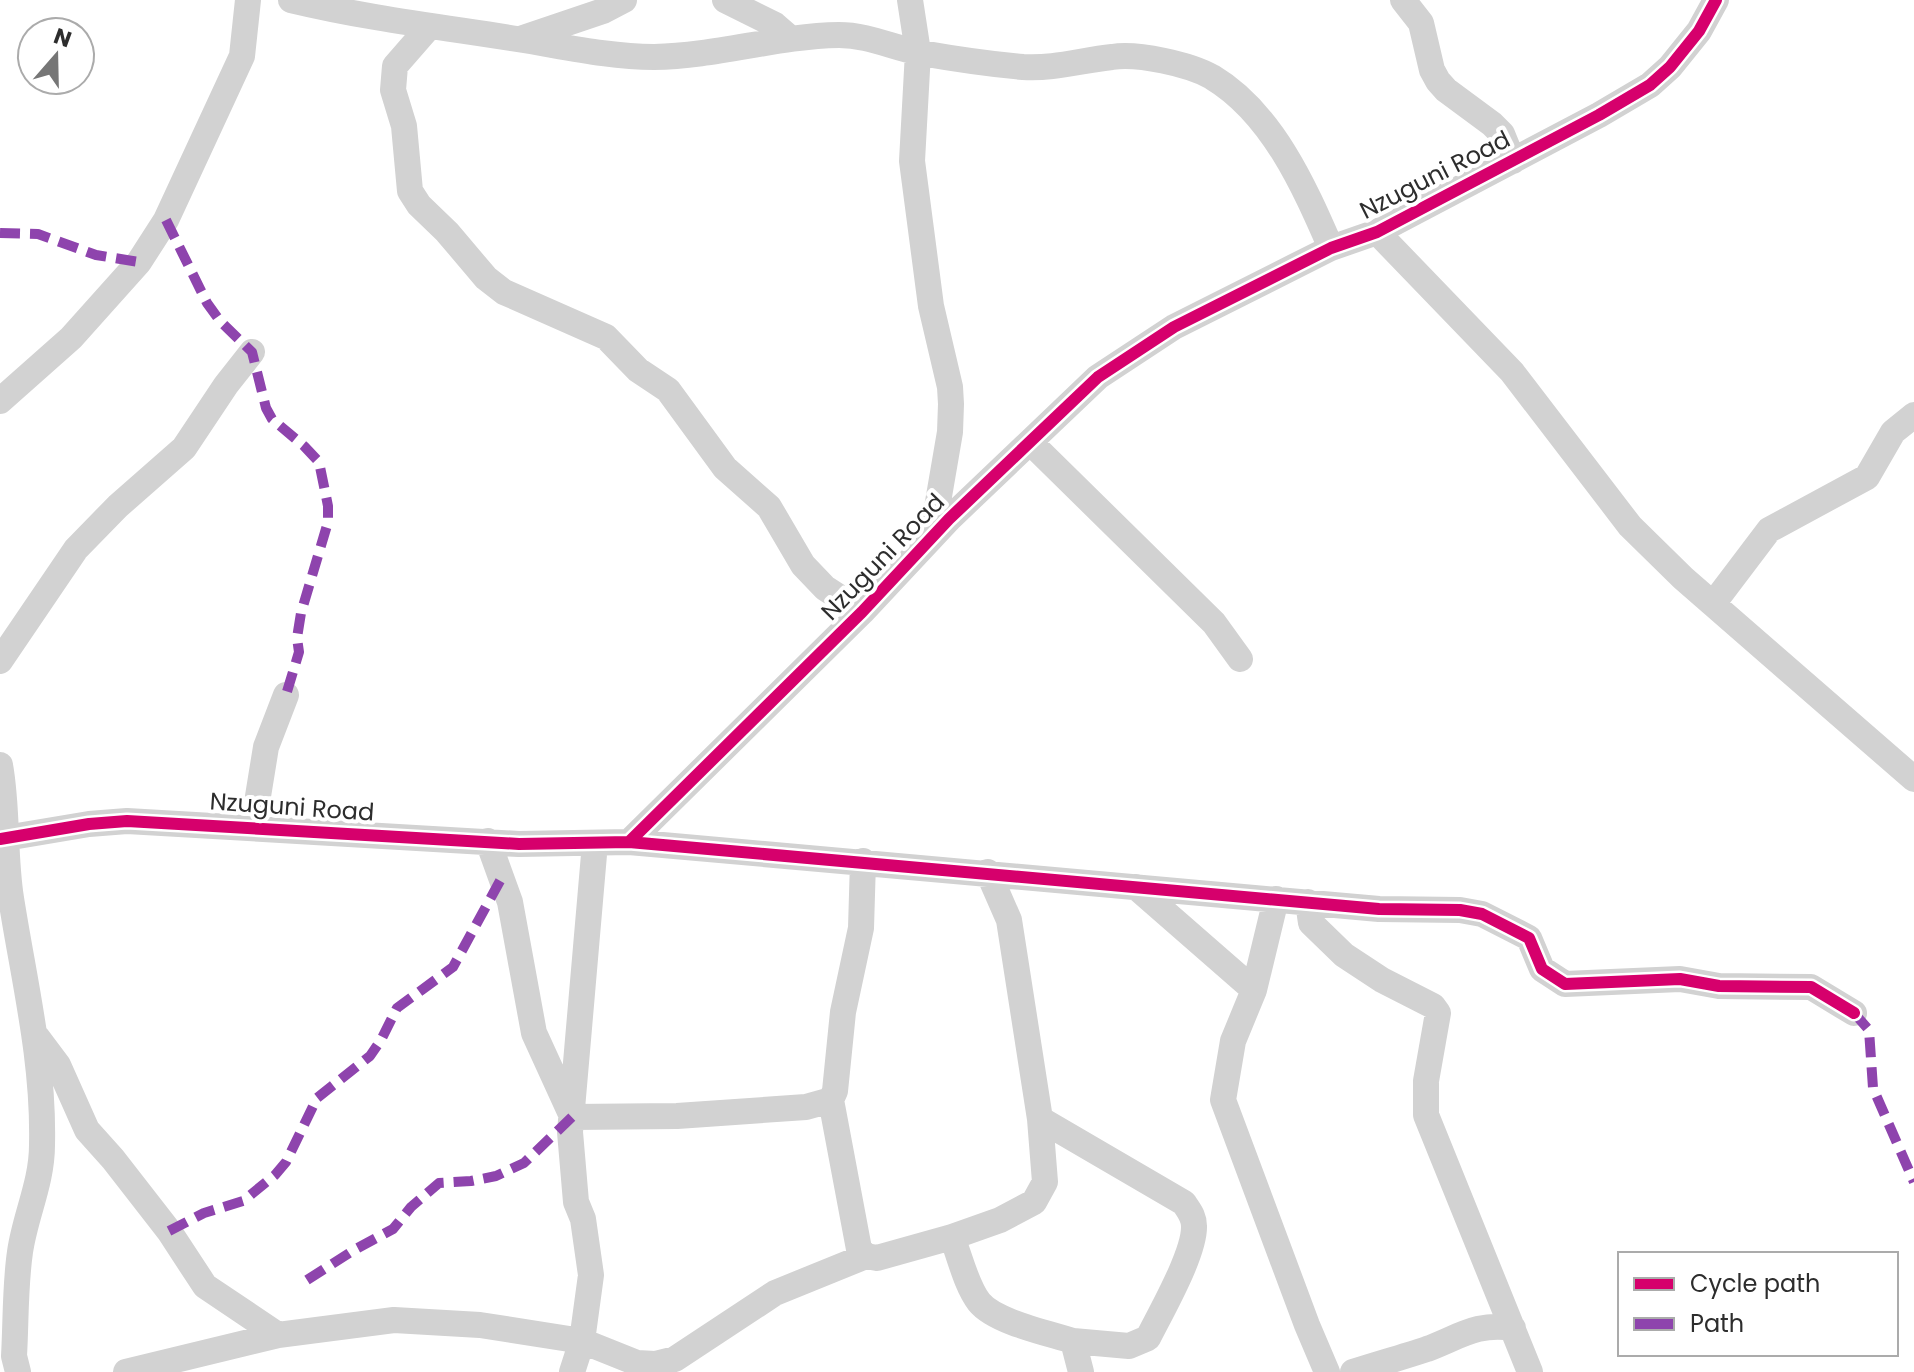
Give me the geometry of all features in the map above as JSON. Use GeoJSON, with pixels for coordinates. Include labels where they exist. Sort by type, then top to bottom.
{"type":"FeatureCollection","features":[{"type":"Feature","properties":{"kind":"street"},"geometry":{"type":"LineString","coordinates":[[0,401],[71,338],[139,262],[166,220],[242,56],[248,0]]}},
{"type":"Feature","properties":{"kind":"street"},"geometry":{"type":"LineString","coordinates":[[291,0],[354,15],[555,47],[652,57],[735,50],[790,38],[865,37],[918,52],[1026,67],[1055,67],[1131,56],[1193,68],[1227,88],[1270,130],[1314,209],[1331,248]]}},
{"type":"Feature","properties":{"kind":"street"},"geometry":{"type":"LineString","coordinates":[[520,39],[603,11],[624,0]]}},
{"type":"Feature","properties":{"kind":"street"},"geometry":{"type":"LineString","coordinates":[[725,0],[775,25],[790,38]]}},
{"type":"Feature","properties":{"kind":"street"},"geometry":{"type":"LineString","coordinates":[[910,0],[918,52],[912,161],[931,306],[950,387],[951,404],[950,432],[932,537]]}},
{"type":"Feature","properties":{"kind":"street"},"geometry":{"type":"LineString","coordinates":[[1403,0],[1421,23],[1432,70],[1438,81],[1502,134],[1513,161]]}},
{"type":"Feature","properties":{"kind":"street","name":"Nzuguni Road"},"geometry":{"type":"LineString","coordinates":[[2,838],[127,821],[519,844],[629,842],[862,612],[932,537],[1098,377],[1174,327],[1331,248],[1377,232],[1650,85],[1670,67],[1699,31],[1716,0]]}},
{"type":"Feature","properties":{"kind":"street"},"geometry":{"type":"LineString","coordinates":[[429,27],[393,72],[393,90],[404,126],[413,198],[486,278],[504,292],[606,337],[638,370],[668,390],[725,468],[769,507],[803,565],[825,588],[862,612]]}},
{"type":"Feature","properties":{"kind":"street"},"geometry":{"type":"LineString","coordinates":[[1377,232],[1512,372],[1630,526],[1683,578],[1914,779]]}},
{"type":"Feature","properties":{"kind":"street"},"geometry":{"type":"LineString","coordinates":[[0,661],[76,549],[118,506],[184,448],[252,352]]}},
{"type":"Feature","properties":{"kind":"street"},"geometry":{"type":"LineString","coordinates":[[1713,604],[1769,530],[1867,477],[1893,432],[1914,415]]}},
{"type":"Feature","properties":{"kind":"street"},"geometry":{"type":"LineString","coordinates":[[1030,442],[1214,623],[1240,659]]}},
{"type":"Feature","properties":{"kind":"street"},"geometry":{"type":"LineString","coordinates":[[253,827],[266,747],[286,695]]}},
{"type":"Feature","properties":{"kind":"street"},"geometry":{"type":"LineString","coordinates":[[0,765],[6,801],[2,838],[37,1037],[42,1143],[41,1170],[20,1253],[14,1356],[18,1372]]}},
{"type":"Feature","properties":{"kind":"street"},"geometry":{"type":"LineString","coordinates":[[488,841],[510,902],[534,1033],[572,1117]]}},
{"type":"Feature","properties":{"kind":"street"},"geometry":{"type":"LineString","coordinates":[[629,842],[1379,909],[1443,908],[1482,914],[1529,938],[1542,969],[1565,984],[1680,979],[1719,986],[1811,987],[1854,1013]]}},
{"type":"Feature","properties":{"kind":"street"},"geometry":{"type":"LineString","coordinates":[[572,1372],[582,1341],[591,1275],[583,1219],[576,1202],[570,1132],[595,843]]}},
{"type":"Feature","properties":{"kind":"street"},"geometry":{"type":"LineString","coordinates":[[863,861],[861,928],[843,1012],[835,1091],[831,1100],[859,1249],[866,1256]]}},
{"type":"Feature","properties":{"kind":"street"},"geometry":{"type":"LineString","coordinates":[[126,1372],[278,1335],[394,1320],[480,1325],[582,1341],[637,1363],[655,1364],[675,1359],[775,1293],[866,1256],[877,1258],[952,1237],[1000,1220],[1034,1202],[1045,1182],[1040,1119],[1009,920],[988,872]]}},
{"type":"Feature","properties":{"kind":"street"},"geometry":{"type":"LineString","coordinates":[[1136,887],[1254,990]]}},
{"type":"Feature","properties":{"kind":"street"},"geometry":{"type":"LineString","coordinates":[[1276,899],[1254,990],[1233,1041],[1223,1100],[1327,1372]]}},
{"type":"Feature","properties":{"kind":"street"},"geometry":{"type":"LineString","coordinates":[[1308,902],[1311,923],[1344,955],[1382,980],[1433,1006],[1438,1013],[1426,1081],[1426,1115],[1530,1372]]}},
{"type":"Feature","properties":{"kind":"street"},"geometry":{"type":"LineString","coordinates":[[37,1037],[58,1065],[87,1130],[169,1231],[205,1286],[278,1335]]}},
{"type":"Feature","properties":{"kind":"street"},"geometry":{"type":"LineString","coordinates":[[572,1117],[677,1116],[806,1107],[831,1100]]}},
{"type":"Feature","properties":{"kind":"street"},"geometry":{"type":"LineString","coordinates":[[952,1237],[977,1300],[987,1310],[1073,1341],[1129,1346],[1148,1338],[1178,1277],[1194,1235],[1192,1214],[1184,1203],[1040,1119]]}},
{"type":"Feature","properties":{"kind":"street"},"geometry":{"type":"LineString","coordinates":[[1353,1372],[1428,1349],[1480,1327],[1496,1325],[1513,1328]]}},
{"type":"Feature","properties":{"kind":"street"},"geometry":{"type":"LineString","coordinates":[[1073,1341],[1081,1372]]}},
{"type":"Feature","properties":{"kind":"marked path"},"geometry":{"type":"LineString","coordinates":[[166,220],[207,303],[220,321],[252,352],[266,408],[272,419],[319,462],[328,522],[301,613],[297,638],[299,652],[286,695]]}},
{"type":"Feature","properties":{"kind":"marked path"},"geometry":{"type":"LineString","coordinates":[[0,233],[38,234],[96,255],[139,262]]}},
{"type":"Feature","properties":{"kind":"marked path"},"geometry":{"type":"LineString","coordinates":[[169,1231],[204,1213],[243,1201],[275,1175],[286,1162],[317,1098],[370,1056],[397,1008],[453,967],[501,879]]}},
{"type":"Feature","properties":{"kind":"marked path"},"geometry":{"type":"LineString","coordinates":[[1854,1013],[1869,1030],[1873,1088],[1914,1182]]}},
{"type":"Feature","properties":{"kind":"marked path"},"geometry":{"type":"LineString","coordinates":[[307,1280],[393,1229],[411,1207],[439,1183],[496,1176],[524,1163],[572,1117]]}},
{"type":"Feature","properties":{"kind":"cycle path"},"geometry":{"type":"LineString","coordinates":[[629,842],[862,612],[949,519],[1098,377],[1174,327],[1331,248],[1377,232],[1650,85],[1670,67],[1699,31],[1716,0]]}},
{"type":"Feature","properties":{"kind":"cycle path"},"geometry":{"type":"LineString","coordinates":[[0,839],[127,821],[519,844],[629,842],[1379,909],[1460,910],[1482,914],[1529,938],[1542,969],[1565,984],[1680,979],[1719,986],[1811,987],[1854,1013]]}}]}
